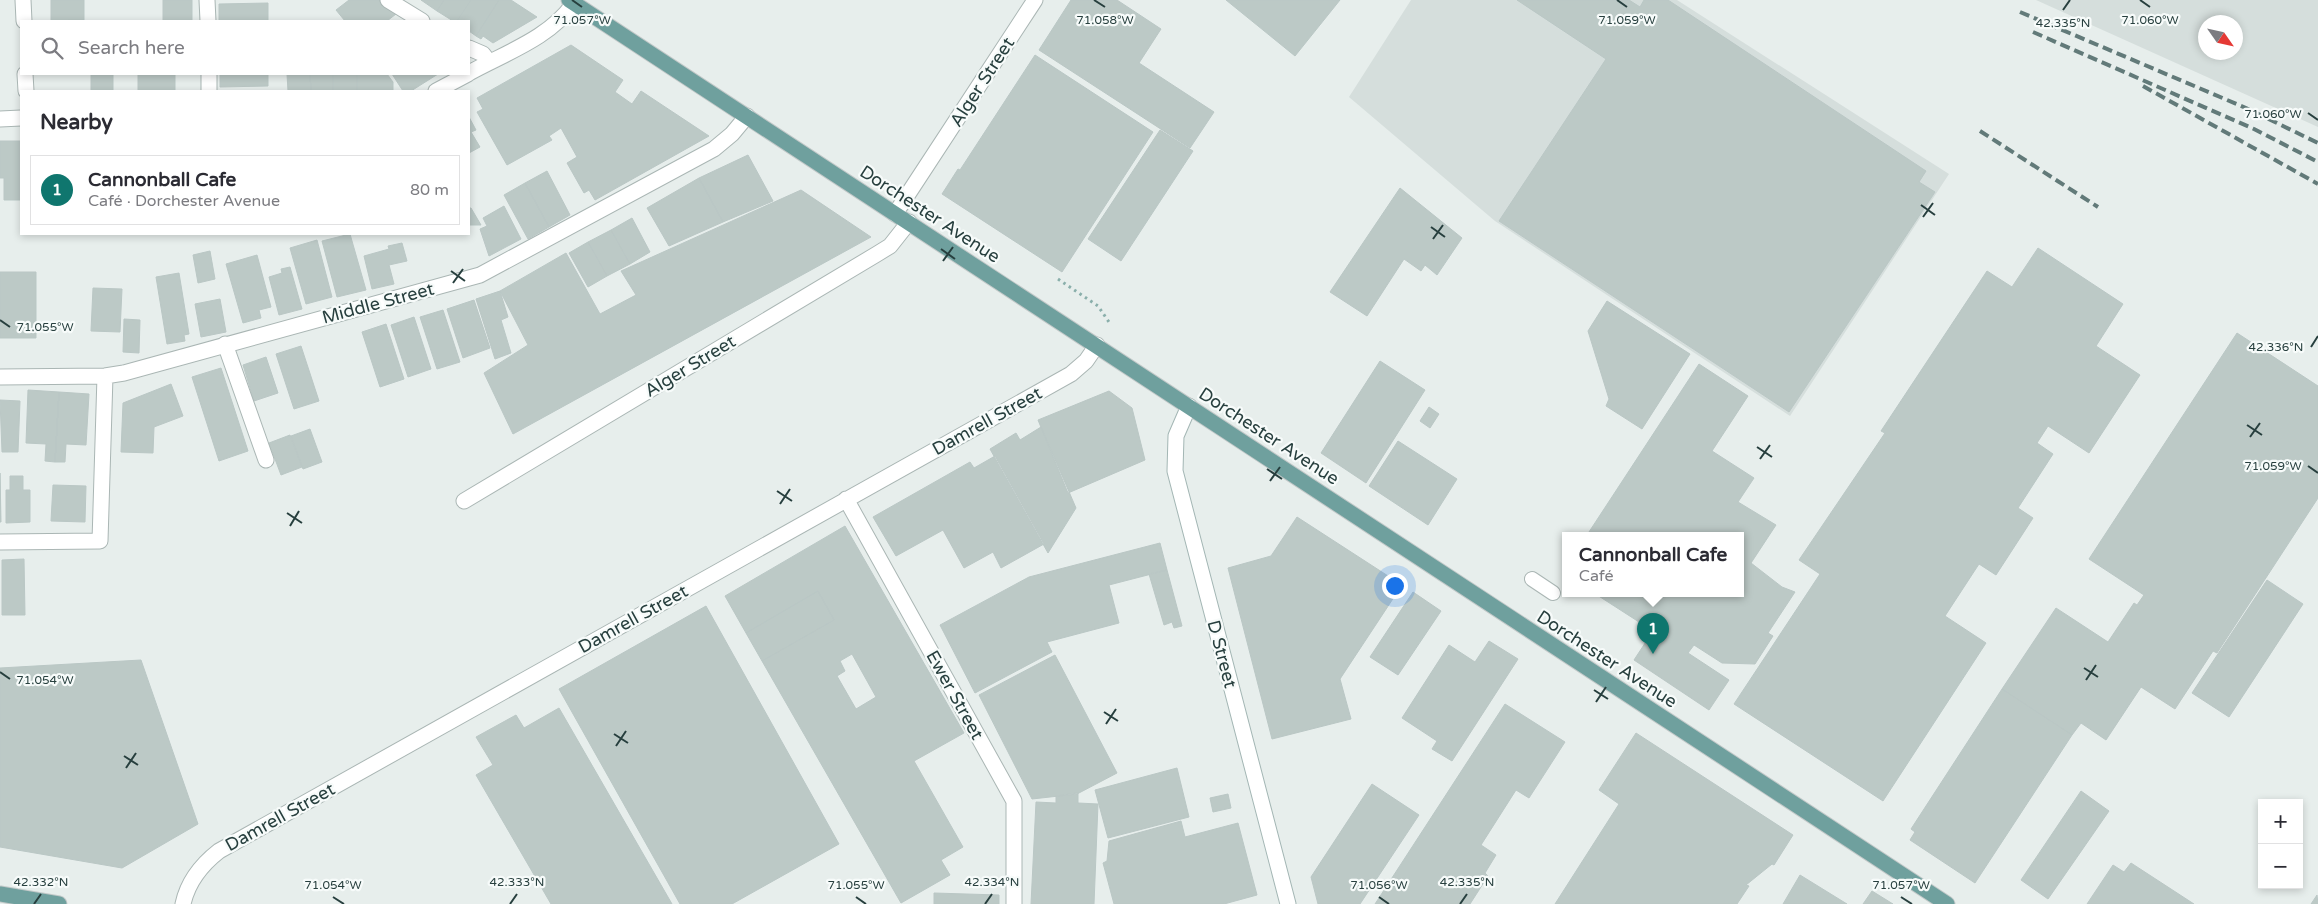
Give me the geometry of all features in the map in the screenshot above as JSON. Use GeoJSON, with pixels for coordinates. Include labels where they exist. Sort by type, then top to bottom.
{"type":"FeatureCollection","features":[{"type":"Feature","properties":{"kind":"main road","name":"Dorchester Avenue"},"geometry":{"type":"LineString","coordinates":[[572,1],[1947,904]]}},
{"type":"Feature","properties":{"kind":"main road"},"geometry":{"type":"LineString","coordinates":[[0,894],[59,904]]}},
{"type":"Feature","properties":{"kind":"street"},"geometry":{"type":"LineString","coordinates":[[23,0],[24,20]]}},
{"type":"Feature","properties":{"kind":"street"},"geometry":{"type":"LineString","coordinates":[[207,0],[208,20]]}},
{"type":"Feature","properties":{"kind":"street"},"geometry":{"type":"LineString","coordinates":[[388,0],[420,20]]}},
{"type":"Feature","properties":{"kind":"street","name":"Alger Street"},"geometry":{"type":"LineString","coordinates":[[896,214],[1035,0]]}},
{"type":"Feature","properties":{"kind":"street"},"geometry":{"type":"LineString","coordinates":[[470,73],[553,27],[572,1]]}},
{"type":"Feature","properties":{"kind":"street"},"geometry":{"type":"LineString","coordinates":[[470,48],[483,54],[489,62]]}},
{"type":"Feature","properties":{"kind":"street"},"geometry":{"type":"LineString","coordinates":[[25,75],[26,90]]}},
{"type":"Feature","properties":{"kind":"street"},"geometry":{"type":"LineString","coordinates":[[209,75],[209,90]]}},
{"type":"Feature","properties":{"kind":"street"},"geometry":{"type":"LineString","coordinates":[[438,90],[466,75]]}},
{"type":"Feature","properties":{"kind":"street","name":"Middle Street"},"geometry":{"type":"LineString","coordinates":[[0,377],[104,376],[124,373],[480,274],[714,149],[732,134],[746,116]]}},
{"type":"Feature","properties":{"kind":"street"},"geometry":{"type":"LineString","coordinates":[[0,119],[20,118]]}},
{"type":"Feature","properties":{"kind":"street","name":"Alger Street"},"geometry":{"type":"LineString","coordinates":[[464,501],[890,246],[909,222]]}},
{"type":"Feature","properties":{"kind":"street"},"geometry":{"type":"LineString","coordinates":[[225,344],[266,460]]}},
{"type":"Feature","properties":{"kind":"street","name":"Damrell Street"},"geometry":{"type":"LineString","coordinates":[[184,904],[186,891],[203,864],[219,851],[1070,374],[1086,360],[1097,345]]}},
{"type":"Feature","properties":{"kind":"street"},"geometry":{"type":"LineString","coordinates":[[0,542],[100,541],[104,376]]}},
{"type":"Feature","properties":{"kind":"street","name":"D Street"},"geometry":{"type":"LineString","coordinates":[[1189,406],[1176,436],[1174,471],[1288,904]]}},
{"type":"Feature","properties":{"kind":"street","name":"Ewer Street"},"geometry":{"type":"LineString","coordinates":[[846,499],[1014,801],[1014,904]]}},
{"type":"Feature","properties":{"kind":"lane"},"geometry":{"type":"LineString","coordinates":[[1532,579],[1553,593]]}},
{"type":"Feature","properties":{"kind":"path"},"geometry":{"type":"LineString","coordinates":[[1058,279],[1098,306],[1111,325]]}},
{"type":"Feature","properties":{"kind":"shaded area"},"geometry":{"type":"Polygon","coordinates":[[[1411,0],[1677,0],[1949,174],[1790,416],[1495,221],[1349,97],[1411,0]]]}},
{"type":"Feature","properties":{"kind":"shaded area"},"geometry":{"type":"Polygon","coordinates":[[[2036,0],[2318,0],[2318,127],[2036,0]]]}},
{"type":"Feature","properties":{"kind":"building"},"geometry":{"type":"Polygon","coordinates":[[[51,0],[84,0],[84,20],[51,20],[51,0]]]}},
{"type":"Feature","properties":{"kind":"building"},"geometry":{"type":"Polygon","coordinates":[[[163,0],[192,0],[192,20],[163,20],[163,0]]]}},
{"type":"Feature","properties":{"kind":"building"},"geometry":{"type":"Polygon","coordinates":[[[349,0],[385,0],[396,14],[388,20],[344,20],[336,10],[349,0]]]}},
{"type":"Feature","properties":{"kind":"building"},"geometry":{"type":"Polygon","coordinates":[[[421,0],[444,0],[437,11],[421,0]]]}},
{"type":"Feature","properties":{"kind":"building"},"geometry":{"type":"Polygon","coordinates":[[[444,0],[471,0],[458,20],[451,20],[437,11],[444,0]]]}},
{"type":"Feature","properties":{"kind":"building"},"geometry":{"type":"Polygon","coordinates":[[[471,0],[499,0],[476,36],[470,32],[470,20],[458,20],[471,0]]]}},
{"type":"Feature","properties":{"kind":"building"},"geometry":{"type":"Polygon","coordinates":[[[499,0],[511,0],[537,17],[493,43],[483,36],[481,39],[476,36],[499,0]]]}},
{"type":"Feature","properties":{"kind":"building"},"geometry":{"type":"Polygon","coordinates":[[[1071,0],[1117,0],[1161,29],[1139,63],[1214,112],[1190,148],[1039,50],[1071,0]]]}},
{"type":"Feature","properties":{"kind":"building"},"geometry":{"type":"Polygon","coordinates":[[[1226,0],[1340,0],[1295,56],[1226,0]]]}},
{"type":"Feature","properties":{"kind":"building"},"geometry":{"type":"Polygon","coordinates":[[[1517,0],[1629,0],[1640,7],[1644,0],[1668,0],[1926,171],[1919,182],[1935,192],[1789,412],[1499,221],[1606,59],[1517,0]]]}},
{"type":"Feature","properties":{"kind":"building"},"geometry":{"type":"Polygon","coordinates":[[[268,3],[268,20],[219,20],[219,4],[268,3]]]}},
{"type":"Feature","properties":{"kind":"building"},"geometry":{"type":"Polygon","coordinates":[[[571,45],[623,80],[615,92],[632,104],[641,91],[709,136],[595,200],[589,190],[584,193],[567,163],[577,157],[561,128],[549,136],[552,140],[507,165],[477,112],[483,109],[477,98],[571,45]]]}},
{"type":"Feature","properties":{"kind":"building"},"geometry":{"type":"Polygon","coordinates":[[[1035,55],[1153,132],[1062,272],[942,194],[958,169],[960,170],[1035,55]]]}},
{"type":"Feature","properties":{"kind":"building"},"geometry":{"type":"Polygon","coordinates":[[[91,75],[113,75],[113,90],[91,90],[91,75]]]}},
{"type":"Feature","properties":{"kind":"building"},"geometry":{"type":"Polygon","coordinates":[[[138,75],[175,75],[175,90],[138,90],[138,75]]]}},
{"type":"Feature","properties":{"kind":"building"},"geometry":{"type":"Polygon","coordinates":[[[220,75],[268,75],[268,86],[220,87],[220,75]]]}},
{"type":"Feature","properties":{"kind":"building"},"geometry":{"type":"Polygon","coordinates":[[[287,75],[310,75],[311,90],[288,90],[287,75]]]}},
{"type":"Feature","properties":{"kind":"building"},"geometry":{"type":"Polygon","coordinates":[[[310,75],[333,75],[333,90],[311,90],[310,75]]]}},
{"type":"Feature","properties":{"kind":"building"},"geometry":{"type":"Polygon","coordinates":[[[333,75],[357,75],[357,90],[333,90],[333,75]]]}},
{"type":"Feature","properties":{"kind":"building"},"geometry":{"type":"Polygon","coordinates":[[[357,75],[388,75],[393,82],[393,90],[357,90],[357,75]]]}},
{"type":"Feature","properties":{"kind":"building"},"geometry":{"type":"Polygon","coordinates":[[[393,75],[436,75],[413,90],[402,90],[393,75]]]}},
{"type":"Feature","properties":{"kind":"building"},"geometry":{"type":"Polygon","coordinates":[[[470,119],[476,130],[471,132],[480,147],[470,152],[470,119]]]}},
{"type":"Feature","properties":{"kind":"building"},"geometry":{"type":"Polygon","coordinates":[[[1160,130],[1193,151],[1121,261],[1088,239],[1160,130]]]}},
{"type":"Feature","properties":{"kind":"building"},"geometry":{"type":"Polygon","coordinates":[[[0,141],[20,141],[20,200],[4,200],[4,178],[0,178],[0,141]]]}},
{"type":"Feature","properties":{"kind":"building"},"geometry":{"type":"Polygon","coordinates":[[[748,155],[773,201],[723,222],[699,178],[748,155]]]}},
{"type":"Feature","properties":{"kind":"building"},"geometry":{"type":"Polygon","coordinates":[[[547,171],[570,215],[549,227],[525,183],[547,171]]]}},
{"type":"Feature","properties":{"kind":"building"},"geometry":{"type":"Polygon","coordinates":[[[699,178],[723,222],[669,246],[647,208],[699,178]]]}},
{"type":"Feature","properties":{"kind":"building"},"geometry":{"type":"Polygon","coordinates":[[[525,183],[549,227],[528,239],[504,195],[525,183]]]}},
{"type":"Feature","properties":{"kind":"building"},"geometry":{"type":"Polygon","coordinates":[[[1400,188],[1462,238],[1437,275],[1425,265],[1421,271],[1404,259],[1367,316],[1330,292],[1400,188]]]}},
{"type":"Feature","properties":{"kind":"building"},"geometry":{"type":"Polygon","coordinates":[[[801,190],[871,237],[513,434],[484,373],[528,345],[500,291],[566,253],[600,314],[636,295],[621,271],[801,190]]]}},
{"type":"Feature","properties":{"kind":"building"},"geometry":{"type":"Polygon","coordinates":[[[504,206],[521,239],[489,256],[480,229],[487,226],[483,218],[504,206]]]}},
{"type":"Feature","properties":{"kind":"building"},"geometry":{"type":"Polygon","coordinates":[[[470,208],[471,208],[481,225],[470,225],[470,208]]]}},
{"type":"Feature","properties":{"kind":"building"},"geometry":{"type":"Polygon","coordinates":[[[632,218],[650,252],[630,264],[611,230],[632,218]]]}},
{"type":"Feature","properties":{"kind":"building"},"geometry":{"type":"Polygon","coordinates":[[[611,230],[630,264],[607,276],[588,242],[611,230]]]}},
{"type":"Feature","properties":{"kind":"building"},"geometry":{"type":"Polygon","coordinates":[[[350,235],[366,290],[337,297],[322,241],[350,235]]]}},
{"type":"Feature","properties":{"kind":"building"},"geometry":{"type":"Polygon","coordinates":[[[317,240],[332,297],[306,304],[290,248],[317,240]]]}},
{"type":"Feature","properties":{"kind":"building"},"geometry":{"type":"Polygon","coordinates":[[[588,242],[607,276],[588,287],[569,253],[588,242]]]}},
{"type":"Feature","properties":{"kind":"building"},"geometry":{"type":"Polygon","coordinates":[[[402,243],[407,261],[389,265],[394,284],[372,289],[364,256],[389,249],[388,246],[402,243]]]}},
{"type":"Feature","properties":{"kind":"building"},"geometry":{"type":"Polygon","coordinates":[[[2038,248],[2123,304],[2096,346],[2140,375],[2089,453],[2048,426],[2037,443],[2053,454],[2018,508],[2033,518],[1996,575],[1979,564],[1945,616],[1986,643],[1883,801],[1734,704],[1820,574],[1799,560],[1885,433],[1881,431],[1987,271],[2012,287],[2038,248]]]}},
{"type":"Feature","properties":{"kind":"building"},"geometry":{"type":"Polygon","coordinates":[[[210,251],[215,279],[198,283],[193,255],[210,251]]]}},
{"type":"Feature","properties":{"kind":"building"},"geometry":{"type":"Polygon","coordinates":[[[257,255],[271,307],[259,310],[261,318],[243,323],[226,264],[257,255]]]}},
{"type":"Feature","properties":{"kind":"building"},"geometry":{"type":"Polygon","coordinates":[[[290,267],[302,309],[279,315],[269,277],[282,273],[281,269],[290,267]]]}},
{"type":"Feature","properties":{"kind":"building"},"geometry":{"type":"Polygon","coordinates":[[[0,272],[36,272],[36,338],[0,338],[0,272]]]}},
{"type":"Feature","properties":{"kind":"building"},"geometry":{"type":"Polygon","coordinates":[[[179,273],[189,334],[184,335],[185,341],[167,344],[156,277],[179,273]]]}},
{"type":"Feature","properties":{"kind":"building"},"geometry":{"type":"Polygon","coordinates":[[[93,288],[122,289],[120,332],[91,331],[93,288]]]}},
{"type":"Feature","properties":{"kind":"building"},"geometry":{"type":"Polygon","coordinates":[[[500,291],[508,317],[501,320],[511,353],[495,359],[476,299],[500,291]]]}},
{"type":"Feature","properties":{"kind":"building"},"geometry":{"type":"Polygon","coordinates":[[[220,299],[226,332],[201,337],[195,304],[220,299]]]}},
{"type":"Feature","properties":{"kind":"building"},"geometry":{"type":"Polygon","coordinates":[[[474,300],[490,348],[463,358],[447,309],[474,300]]]}},
{"type":"Feature","properties":{"kind":"building"},"geometry":{"type":"Polygon","coordinates":[[[1607,301],[1690,354],[1642,429],[1606,406],[1609,399],[1588,331],[1607,301]]]}},
{"type":"Feature","properties":{"kind":"building"},"geometry":{"type":"Polygon","coordinates":[[[443,310],[460,362],[437,369],[420,317],[443,310]]]}},
{"type":"Feature","properties":{"kind":"building"},"geometry":{"type":"Polygon","coordinates":[[[414,317],[431,369],[408,377],[391,325],[414,317]]]}},
{"type":"Feature","properties":{"kind":"building"},"geometry":{"type":"Polygon","coordinates":[[[124,319],[140,320],[139,353],[123,352],[124,319]]]}},
{"type":"Feature","properties":{"kind":"building"},"geometry":{"type":"Polygon","coordinates":[[[386,324],[404,379],[380,387],[362,332],[386,324]]]}},
{"type":"Feature","properties":{"kind":"building"},"geometry":{"type":"Polygon","coordinates":[[[2237,333],[2318,386],[2318,498],[2217,653],[2213,651],[2175,709],[2141,687],[2106,740],[2081,723],[2072,735],[2002,689],[2056,608],[2108,642],[2134,603],[2137,605],[2144,595],[2089,559],[2237,333]]]}},
{"type":"Feature","properties":{"kind":"building"},"geometry":{"type":"Polygon","coordinates":[[[301,346],[319,401],[294,409],[276,354],[301,346]]]}},
{"type":"Feature","properties":{"kind":"building"},"geometry":{"type":"Polygon","coordinates":[[[266,357],[278,393],[254,401],[243,365],[266,357]]]}},
{"type":"Feature","properties":{"kind":"building"},"geometry":{"type":"Polygon","coordinates":[[[1380,361],[1425,390],[1366,483],[1321,453],[1380,361]]]}},
{"type":"Feature","properties":{"kind":"building"},"geometry":{"type":"Polygon","coordinates":[[[1699,364],[1748,396],[1712,451],[1754,478],[1738,502],[1776,525],[1751,563],[1782,587],[1795,592],[1768,633],[1773,636],[1755,664],[1722,663],[1694,645],[1688,653],[1729,680],[1709,710],[1634,660],[1653,631],[1600,597],[1744,597],[1744,532],[1589,532],[1699,364]]]}},
{"type":"Feature","properties":{"kind":"building"},"geometry":{"type":"Polygon","coordinates":[[[221,368],[248,451],[219,461],[192,377],[221,368]]]}},
{"type":"Feature","properties":{"kind":"building"},"geometry":{"type":"Polygon","coordinates":[[[171,384],[183,416],[154,427],[153,453],[121,452],[123,403],[171,384]]]}},
{"type":"Feature","properties":{"kind":"building"},"geometry":{"type":"Polygon","coordinates":[[[28,390],[59,392],[55,462],[45,461],[46,444],[26,443],[28,390]]]}},
{"type":"Feature","properties":{"kind":"building"},"geometry":{"type":"Polygon","coordinates":[[[1109,391],[1132,408],[1145,460],[1068,493],[1038,420],[1109,391]]]}},
{"type":"Feature","properties":{"kind":"building"},"geometry":{"type":"Polygon","coordinates":[[[59,392],[89,394],[86,445],[66,444],[65,462],[55,462],[59,392]]]}},
{"type":"Feature","properties":{"kind":"building"},"geometry":{"type":"Polygon","coordinates":[[[0,400],[20,401],[18,452],[2,452],[0,400]]]}},
{"type":"Feature","properties":{"kind":"building"},"geometry":{"type":"Polygon","coordinates":[[[1429,407],[1439,414],[1430,428],[1420,421],[1429,407]]]}},
{"type":"Feature","properties":{"kind":"building"},"geometry":{"type":"Polygon","coordinates":[[[1041,427],[1076,508],[1048,553],[990,449],[1016,433],[1020,440],[1041,427]]]}},
{"type":"Feature","properties":{"kind":"building"},"geometry":{"type":"Polygon","coordinates":[[[310,429],[322,462],[303,469],[291,436],[310,429]]]}},
{"type":"Feature","properties":{"kind":"building"},"geometry":{"type":"Polygon","coordinates":[[[290,435],[302,467],[281,475],[269,443],[290,435]]]}},
{"type":"Feature","properties":{"kind":"building"},"geometry":{"type":"Polygon","coordinates":[[[1398,441],[1457,479],[1428,525],[1369,486],[1398,441]]]}},
{"type":"Feature","properties":{"kind":"building"},"geometry":{"type":"Polygon","coordinates":[[[995,456],[1044,544],[1001,568],[993,552],[964,568],[943,530],[896,556],[873,517],[970,462],[974,468],[995,456]]]}},
{"type":"Feature","properties":{"kind":"building"},"geometry":{"type":"Polygon","coordinates":[[[0,473],[1,522],[0,522],[0,473]]]}},
{"type":"Feature","properties":{"kind":"building"},"geometry":{"type":"Polygon","coordinates":[[[10,476],[23,476],[23,490],[30,490],[30,522],[6,523],[6,490],[10,490],[10,476]]]}},
{"type":"Feature","properties":{"kind":"building"},"geometry":{"type":"Polygon","coordinates":[[[53,485],[86,486],[85,522],[51,521],[53,485]]]}},
{"type":"Feature","properties":{"kind":"building"},"geometry":{"type":"Polygon","coordinates":[[[1297,517],[1402,585],[1340,679],[1351,719],[1272,739],[1228,568],[1271,556],[1297,517]]]}},
{"type":"Feature","properties":{"kind":"building"},"geometry":{"type":"Polygon","coordinates":[[[845,526],[964,733],[914,761],[963,847],[941,860],[950,875],[901,903],[762,661],[834,620],[818,591],[746,633],[725,596],[845,526]],[[852,654],[840,661],[845,671],[837,676],[856,709],[876,697],[852,654]]]}},
{"type":"Feature","properties":{"kind":"building"},"geometry":{"type":"Polygon","coordinates":[[[1160,543],[1167,570],[1109,585],[1119,623],[1047,642],[1052,652],[975,693],[940,625],[1029,577],[1160,543]]]}},
{"type":"Feature","properties":{"kind":"building"},"geometry":{"type":"Polygon","coordinates":[[[24,559],[25,615],[2,615],[2,560],[24,559]]]}},
{"type":"Feature","properties":{"kind":"building"},"geometry":{"type":"Polygon","coordinates":[[[1167,570],[1182,626],[1174,628],[1172,622],[1164,625],[1149,574],[1167,570]]]}},
{"type":"Feature","properties":{"kind":"building"},"geometry":{"type":"Polygon","coordinates":[[[2267,580],[2303,604],[2229,717],[2192,693],[2267,580]]]}},
{"type":"Feature","properties":{"kind":"building"},"geometry":{"type":"Polygon","coordinates":[[[818,591],[834,620],[762,661],[746,633],[818,591]]]}},
{"type":"Feature","properties":{"kind":"building"},"geometry":{"type":"Polygon","coordinates":[[[1413,592],[1441,611],[1398,675],[1370,657],[1413,592]]]}},
{"type":"Feature","properties":{"kind":"building"},"geometry":{"type":"Polygon","coordinates":[[[706,606],[839,844],[732,904],[680,904],[559,689],[706,606]]]}},
{"type":"Feature","properties":{"kind":"building"},"geometry":{"type":"Polygon","coordinates":[[[1489,641],[1518,659],[1452,761],[1432,749],[1437,741],[1402,718],[1449,645],[1475,662],[1489,641]]]}},
{"type":"Feature","properties":{"kind":"building"},"geometry":{"type":"Polygon","coordinates":[[[1055,655],[1117,773],[1077,794],[1032,799],[979,695],[1055,655]]]}},
{"type":"Feature","properties":{"kind":"building"},"geometry":{"type":"Polygon","coordinates":[[[141,660],[198,824],[122,868],[0,847],[0,668],[141,660]]]}},
{"type":"Feature","properties":{"kind":"building"},"geometry":{"type":"Polygon","coordinates":[[[2002,689],[2072,735],[1975,883],[1910,840],[1915,832],[1911,829],[2002,689]]]}},
{"type":"Feature","properties":{"kind":"building"},"geometry":{"type":"Polygon","coordinates":[[[1505,704],[1565,742],[1529,798],[1516,790],[1481,845],[1496,855],[1485,873],[1488,876],[1470,904],[1375,904],[1505,704]]]}},
{"type":"Feature","properties":{"kind":"building"},"geometry":{"type":"Polygon","coordinates":[[[559,708],[672,904],[551,904],[476,775],[493,765],[476,737],[516,715],[524,728],[559,708]]]}},
{"type":"Feature","properties":{"kind":"building"},"geometry":{"type":"Polygon","coordinates":[[[1636,733],[1793,835],[1774,865],[1772,864],[1746,885],[1749,886],[1737,904],[1555,904],[1619,804],[1599,790],[1636,733]]]}},
{"type":"Feature","properties":{"kind":"building"},"geometry":{"type":"Polygon","coordinates":[[[1177,768],[1189,817],[1108,838],[1095,790],[1177,768]]]}},
{"type":"Feature","properties":{"kind":"building"},"geometry":{"type":"Polygon","coordinates":[[[1372,784],[1419,815],[1360,904],[1318,904],[1311,877],[1372,784]]]}},
{"type":"Feature","properties":{"kind":"building"},"geometry":{"type":"Polygon","coordinates":[[[2081,791],[2109,811],[2048,899],[2021,880],[2081,791]]]}},
{"type":"Feature","properties":{"kind":"building"},"geometry":{"type":"Polygon","coordinates":[[[1078,793],[1078,803],[1098,804],[1094,904],[1031,904],[1036,802],[1056,803],[1056,796],[1078,793]]]}},
{"type":"Feature","properties":{"kind":"building"},"geometry":{"type":"Polygon","coordinates":[[[1228,794],[1231,808],[1213,812],[1210,798],[1228,794]]]}},
{"type":"Feature","properties":{"kind":"building"},"geometry":{"type":"Polygon","coordinates":[[[1181,821],[1185,837],[1238,823],[1257,895],[1224,904],[1114,904],[1103,863],[1107,861],[1109,841],[1181,821]]]}},
{"type":"Feature","properties":{"kind":"building"},"geometry":{"type":"Polygon","coordinates":[[[2131,863],[2194,904],[2087,904],[2113,865],[2124,872],[2131,863]]]}},
{"type":"Feature","properties":{"kind":"building"},"geometry":{"type":"Polygon","coordinates":[[[1800,875],[1847,904],[1783,904],[1800,875]]]}},
{"type":"Feature","properties":{"kind":"building"},"geometry":{"type":"Polygon","coordinates":[[[1872,891],[1893,904],[1863,904],[1872,891]]]}},
{"type":"Feature","properties":{"kind":"building"},"geometry":{"type":"Polygon","coordinates":[[[934,893],[999,895],[999,904],[934,904],[934,893]]]}},
{"type":"Feature","properties":{"kind":"building"},"geometry":{"type":"Polygon","coordinates":[[[2317,895],[2318,904],[2311,904],[2317,895]]]}},
{"type":"Feature","properties":{"kind":"railway"},"geometry":{"type":"LineString","coordinates":[[2020,12],[2246,108],[2318,143]]}},
{"type":"Feature","properties":{"kind":"railway"},"geometry":{"type":"LineString","coordinates":[[2033,32],[2254,129],[2318,162]]}},
{"type":"Feature","properties":{"kind":"railway"},"geometry":{"type":"LineString","coordinates":[[2143,86],[2318,184]]}},
{"type":"Feature","properties":{"kind":"railway"},"geometry":{"type":"LineString","coordinates":[[1980,131],[2098,207]]}},
{"type":"Feature","properties":{"kind":"place","name":"Cannonball Cafe"},"geometry":{"type":"Point","coordinates":[1653,654]}}]}
